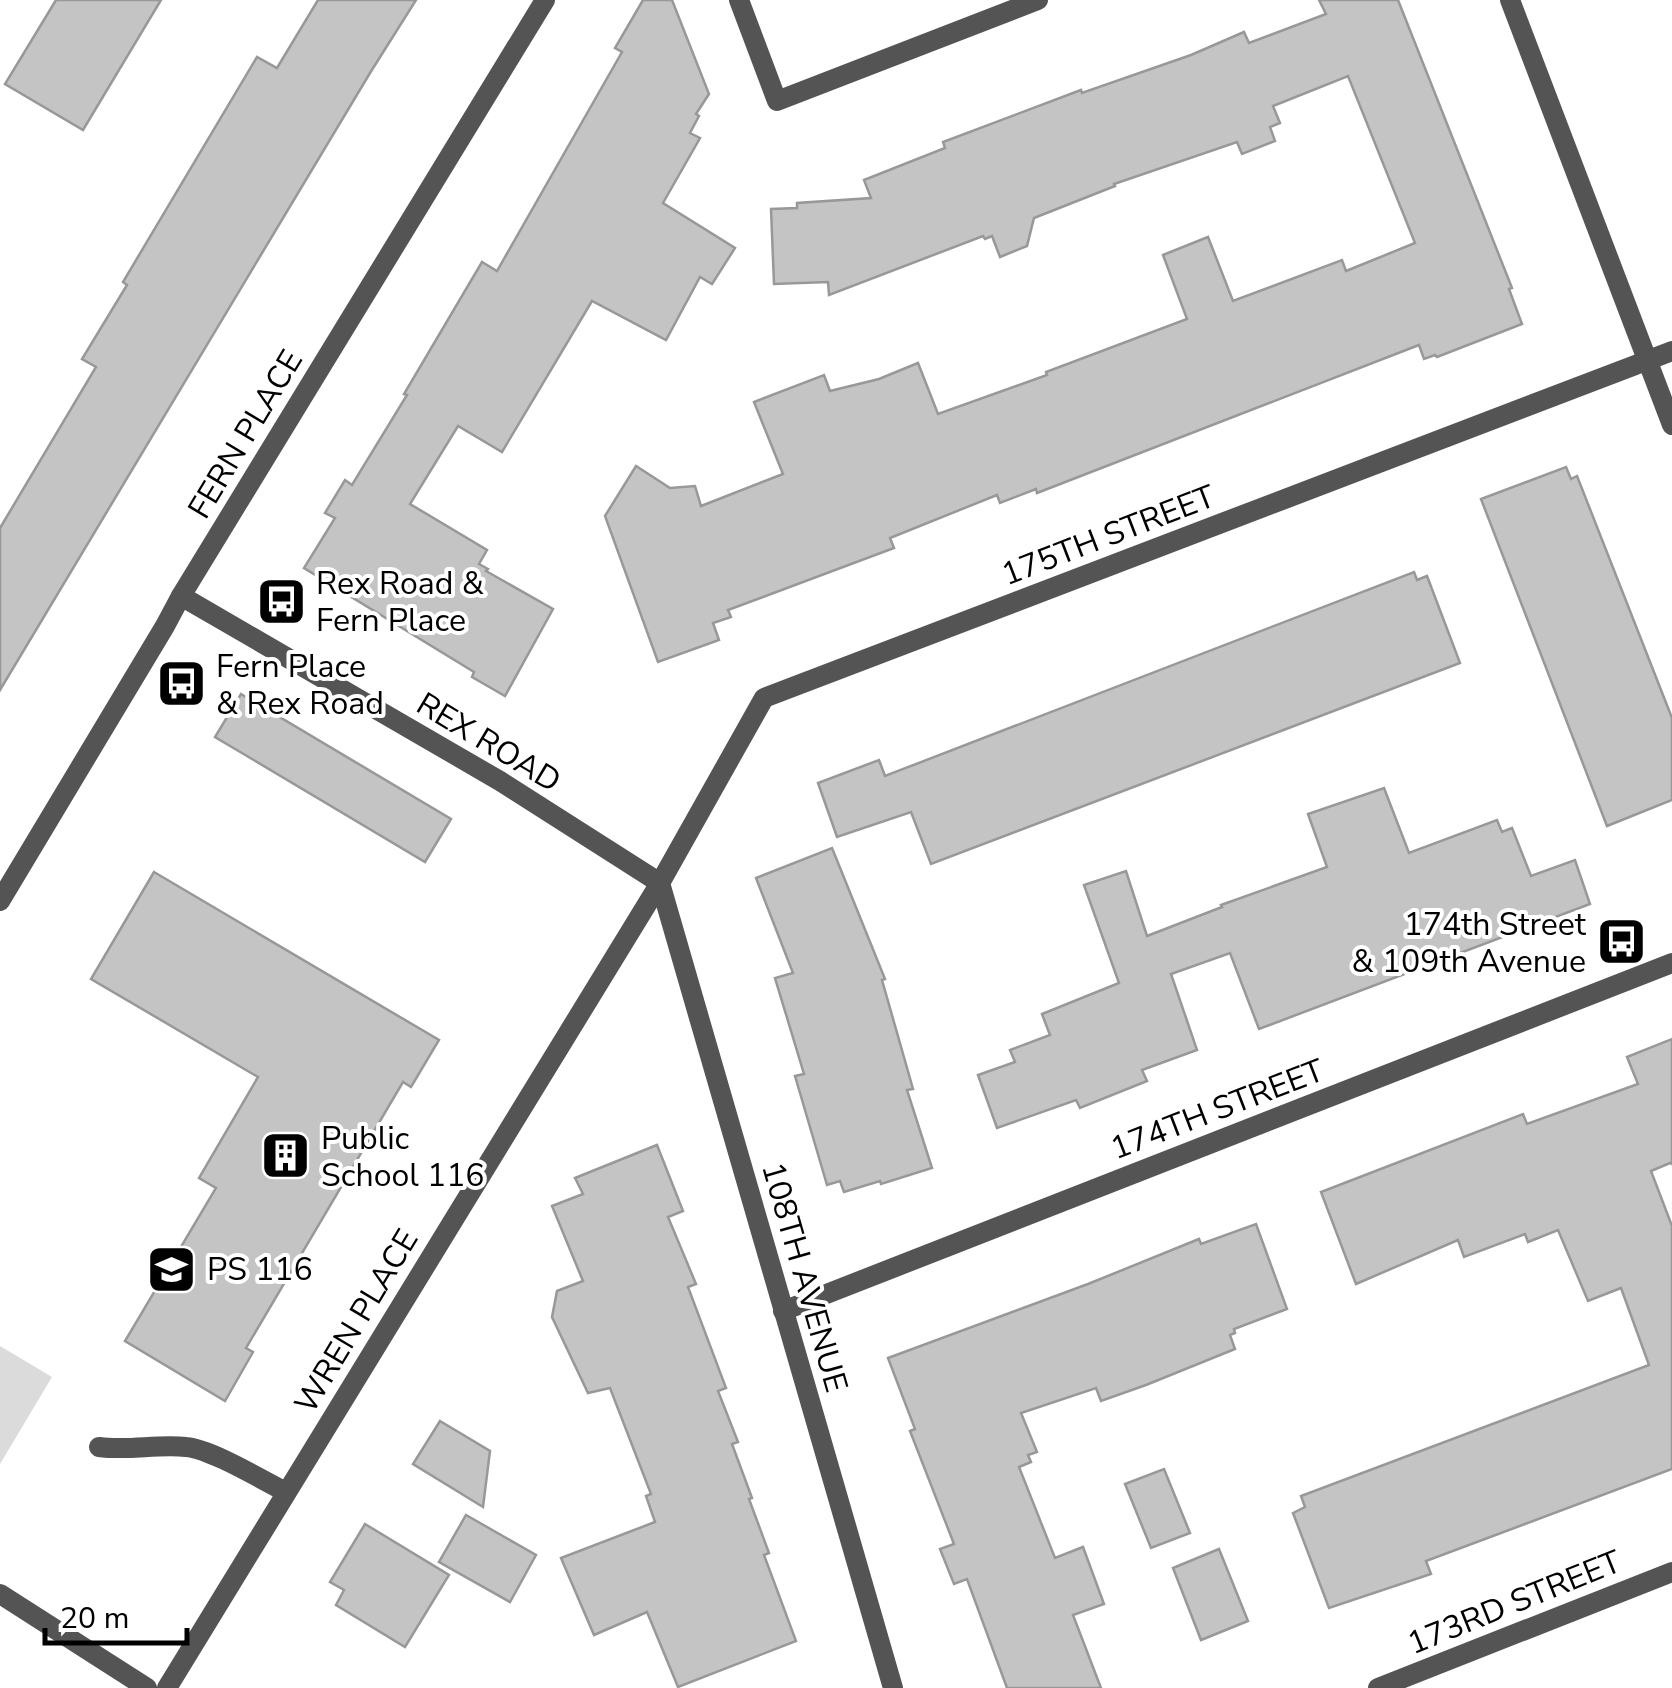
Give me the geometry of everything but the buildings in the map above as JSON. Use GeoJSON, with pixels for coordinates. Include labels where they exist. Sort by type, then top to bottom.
{"type":"FeatureCollection","features":[{"type":"Feature","properties":{"kind":"street","name":"FERN PLACE"},"geometry":{"type":"LineString","coordinates":[[0,901],[544,0]]}},
{"type":"Feature","properties":{"kind":"street"},"geometry":{"type":"LineString","coordinates":[[739,0],[777,102],[1038,0]]}},
{"type":"Feature","properties":{"kind":"street"},"geometry":{"type":"LineString","coordinates":[[1510,0],[1672,425]]}},
{"type":"Feature","properties":{"kind":"street","name":"175TH STREET"},"geometry":{"type":"LineString","coordinates":[[660,883],[764,698],[1672,351]]}},
{"type":"Feature","properties":{"kind":"street","name":"REX ROAD"},"geometry":{"type":"LineString","coordinates":[[181,596],[500,781],[660,883]]}},
{"type":"Feature","properties":{"kind":"street","name":"108TH AVENUE"},"geometry":{"type":"LineString","coordinates":[[660,883],[893,1688]]}},
{"type":"Feature","properties":{"kind":"street","name":"WREN PLACE"},"geometry":{"type":"LineString","coordinates":[[166,1688],[660,883]]}},
{"type":"Feature","properties":{"kind":"street","name":"174TH STREET"},"geometry":{"type":"LineString","coordinates":[[784,1311],[1672,963]]}},
{"type":"Feature","properties":{"kind":"street"},"geometry":{"type":"LineString","coordinates":[[99,1447],[188,1447],[226,1461],[286,1492]]}},
{"type":"Feature","properties":{"kind":"street","name":"173RD STREET"},"geometry":{"type":"LineString","coordinates":[[1378,1688],[1672,1572]]}},
{"type":"Feature","properties":{"kind":"street"},"geometry":{"type":"LineString","coordinates":[[0,1594],[148,1688]]}},
{"type":"Feature","properties":{"kind":"shaded area"},"geometry":{"type":"Polygon","coordinates":[[[0,1346],[52,1377],[0,1464],[0,1346]]]}},
{"type":"Feature","properties":{"kind":"place","name":"Rex Road & Fern Place"},"geometry":{"type":"Point","coordinates":[281,601]}},
{"type":"Feature","properties":{"kind":"place","name":"Fern Place & Rex Road"},"geometry":{"type":"Point","coordinates":[181,684]}},
{"type":"Feature","properties":{"kind":"place","name":"174th Street & 109th Avenue"},"geometry":{"type":"Point","coordinates":[1621,942]}},
{"type":"Feature","properties":{"kind":"place","name":"Public School 116"},"geometry":{"type":"Point","coordinates":[286,1156]}},
{"type":"Feature","properties":{"kind":"place","name":"PS 116"},"geometry":{"type":"Point","coordinates":[172,1269]}}]}
